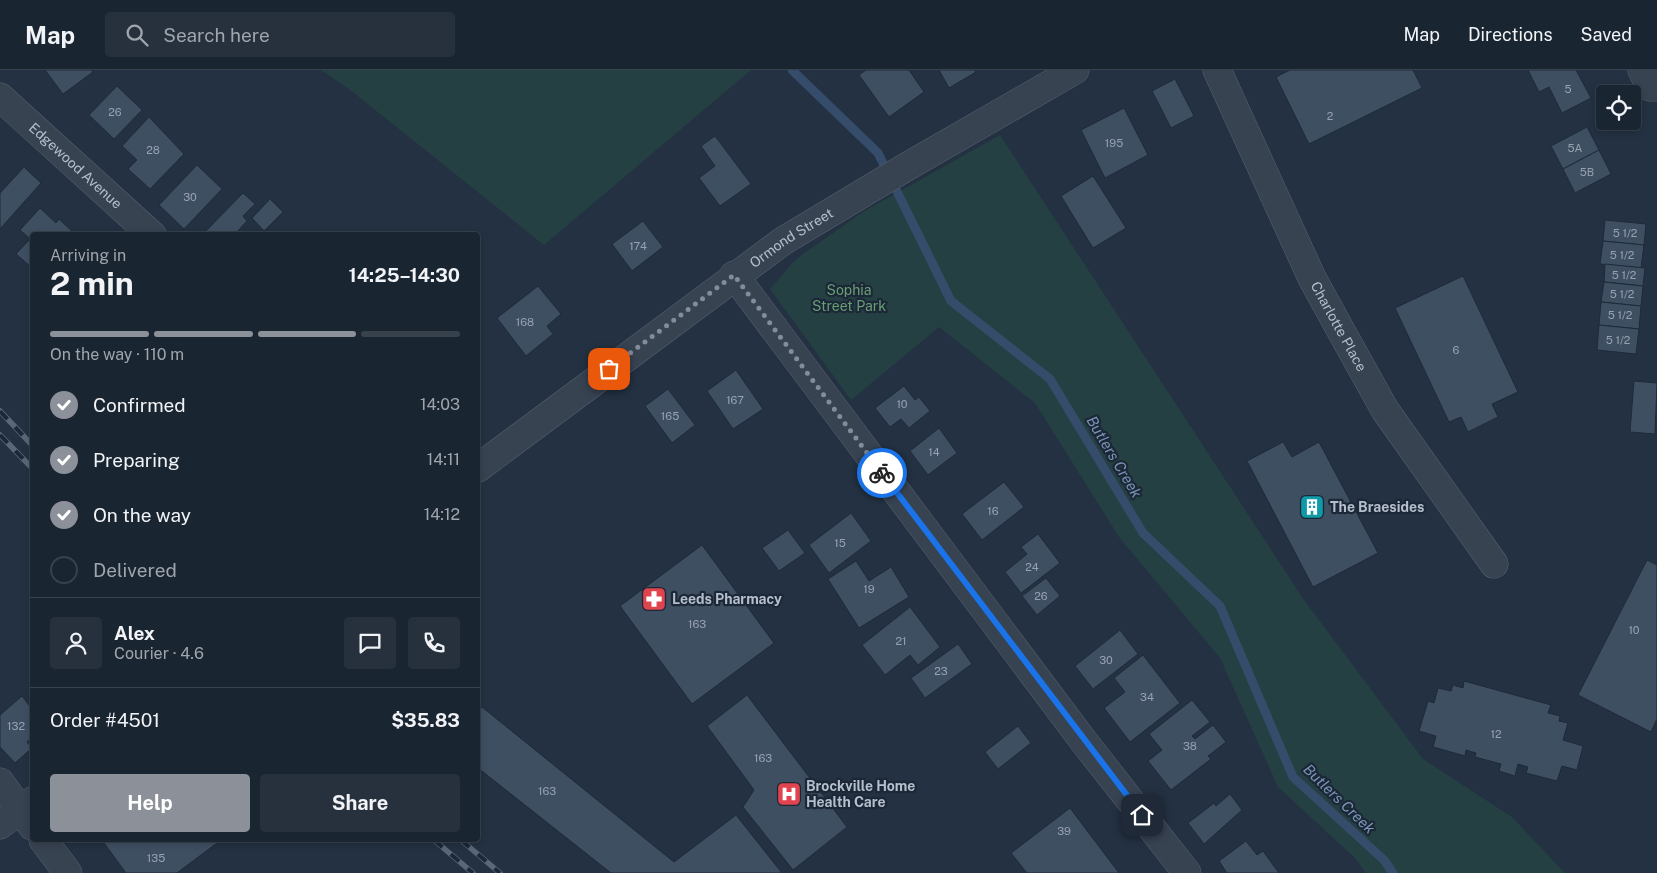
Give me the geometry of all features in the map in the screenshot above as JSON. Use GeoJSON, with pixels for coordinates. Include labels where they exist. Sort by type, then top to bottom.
{"type":"FeatureCollection","features":[{"type":"Feature","properties":{"kind":"street","name":"Ormond Street"},"geometry":{"type":"LineString","coordinates":[[480,466],[734,275],[783,241],[868,189],[1075,70]]}},
{"type":"Feature","properties":{"kind":"street","name":"Charlotte Place"},"geometry":{"type":"LineString","coordinates":[[1217,70],[1312,278],[1335,320],[1386,410],[1494,564]]}},
{"type":"Feature","properties":{"kind":"street"},"geometry":{"type":"LineString","coordinates":[[1642,70],[1650,86],[1657,87]]}},
{"type":"Feature","properties":{"kind":"street","name":"Edgewood Avenue"},"geometry":{"type":"LineString","coordinates":[[0,97],[149,232]]}},
{"type":"Feature","properties":{"kind":"street"},"geometry":{"type":"LineString","coordinates":[[734,275],[1085,743],[1187,873]]}},
{"type":"Feature","properties":{"kind":"street"},"geometry":{"type":"LineString","coordinates":[[0,782],[21,816]]}},
{"type":"Feature","properties":{"kind":"street"},"geometry":{"type":"LineString","coordinates":[[45,842],[68,873]]}},
{"type":"Feature","properties":{"kind":"green space"},"geometry":{"type":"Polygon","coordinates":[[[321,70],[751,70],[544,245],[349,89],[321,70]]]}},
{"type":"Feature","properties":{"kind":"green space","name":"Sophia Street Park"},"geometry":{"type":"Polygon","coordinates":[[[1000,135],[1304,600],[1423,759],[1512,817],[1565,873],[1366,873],[1355,858],[1278,787],[1220,658],[1119,537],[1035,403],[939,327],[851,400],[770,289],[796,259],[863,212],[1000,135]]]}},
{"type":"Feature","properties":{"kind":"building"},"geometry":{"type":"Polygon","coordinates":[[[45,70],[91,70],[93,72],[63,94],[45,70]]]}},
{"type":"Feature","properties":{"kind":"building"},"geometry":{"type":"Polygon","coordinates":[[[866,70],[909,70],[924,92],[889,117],[859,75],[866,70]]]}},
{"type":"Feature","properties":{"kind":"building"},"geometry":{"type":"Polygon","coordinates":[[[939,70],[974,70],[976,72],[949,88],[939,70]]]}},
{"type":"Feature","properties":{"kind":"building"},"geometry":{"type":"Polygon","coordinates":[[[1290,70],[1413,70],[1422,88],[1309,144],[1276,77],[1290,70]]]}},
{"type":"Feature","properties":{"kind":"building"},"geometry":{"type":"Polygon","coordinates":[[[1528,70],[1576,70],[1591,98],[1562,113],[1549,87],[1539,92],[1528,70]]]}},
{"type":"Feature","properties":{"kind":"building"},"geometry":{"type":"Polygon","coordinates":[[[1175,79],[1194,116],[1171,128],[1152,91],[1175,79]]]}},
{"type":"Feature","properties":{"kind":"building"},"geometry":{"type":"Polygon","coordinates":[[[117,86],[142,110],[114,139],[89,115],[117,86]]]}},
{"type":"Feature","properties":{"kind":"building"},"geometry":{"type":"Polygon","coordinates":[[[1124,108],[1148,155],[1105,178],[1081,130],[1124,108]]]}},
{"type":"Feature","properties":{"kind":"building"},"geometry":{"type":"Polygon","coordinates":[[[149,117],[184,154],[150,189],[128,169],[137,160],[122,146],[149,117]]]}},
{"type":"Feature","properties":{"kind":"building"},"geometry":{"type":"Polygon","coordinates":[[[1587,127],[1599,150],[1563,169],[1551,146],[1587,127]]]}},
{"type":"Feature","properties":{"kind":"building"},"geometry":{"type":"Polygon","coordinates":[[[715,136],[751,184],[720,206],[699,178],[715,166],[701,146],[715,136]]]}},
{"type":"Feature","properties":{"kind":"building"},"geometry":{"type":"Polygon","coordinates":[[[1599,150],[1611,174],[1575,193],[1563,169],[1599,150]]]}},
{"type":"Feature","properties":{"kind":"building"},"geometry":{"type":"Polygon","coordinates":[[[197,165],[222,189],[184,229],[159,205],[197,165]]]}},
{"type":"Feature","properties":{"kind":"building"},"geometry":{"type":"Polygon","coordinates":[[[24,167],[41,183],[0,229],[0,193],[24,167]]]}},
{"type":"Feature","properties":{"kind":"building"},"geometry":{"type":"Polygon","coordinates":[[[1093,176],[1126,228],[1093,248],[1061,196],[1093,176]]]}},
{"type":"Feature","properties":{"kind":"building"},"geometry":{"type":"Polygon","coordinates":[[[243,193],[255,204],[243,216],[247,221],[237,232],[205,232],[243,193]]]}},
{"type":"Feature","properties":{"kind":"building"},"geometry":{"type":"Polygon","coordinates":[[[270,199],[283,212],[264,231],[252,218],[270,199]]]}},
{"type":"Feature","properties":{"kind":"building"},"geometry":{"type":"Polygon","coordinates":[[[40,208],[56,223],[59,219],[73,232],[30,232],[30,239],[20,230],[40,208]]]}},
{"type":"Feature","properties":{"kind":"building"},"geometry":{"type":"Polygon","coordinates":[[[1605,220],[1646,224],[1644,245],[1603,241],[1605,220]]]}},
{"type":"Feature","properties":{"kind":"building"},"geometry":{"type":"Polygon","coordinates":[[[643,221],[663,247],[632,271],[612,244],[643,221]]]}},
{"type":"Feature","properties":{"kind":"building"},"geometry":{"type":"Polygon","coordinates":[[[30,239],[30,266],[16,254],[30,239]]]}},
{"type":"Feature","properties":{"kind":"building"},"geometry":{"type":"Polygon","coordinates":[[[1603,241],[1644,245],[1641,268],[1600,264],[1603,241]]]}},
{"type":"Feature","properties":{"kind":"building"},"geometry":{"type":"Polygon","coordinates":[[[1605,264],[1645,268],[1643,286],[1604,282],[1605,264]]]}},
{"type":"Feature","properties":{"kind":"building"},"geometry":{"type":"Polygon","coordinates":[[[1463,276],[1518,392],[1492,404],[1498,417],[1468,432],[1461,417],[1449,422],[1395,308],[1463,276]]]}},
{"type":"Feature","properties":{"kind":"building"},"geometry":{"type":"Polygon","coordinates":[[[1604,282],[1643,286],[1641,306],[1601,302],[1604,282]]]}},
{"type":"Feature","properties":{"kind":"building"},"geometry":{"type":"Polygon","coordinates":[[[538,286],[561,314],[547,326],[553,334],[526,356],[497,318],[538,286]]]}},
{"type":"Feature","properties":{"kind":"building"},"geometry":{"type":"Polygon","coordinates":[[[1601,302],[1641,306],[1639,329],[1599,325],[1601,302]]]}},
{"type":"Feature","properties":{"kind":"building"},"geometry":{"type":"Polygon","coordinates":[[[1599,325],[1639,329],[1636,354],[1597,350],[1599,325]]]}},
{"type":"Feature","properties":{"kind":"building"},"geometry":{"type":"Polygon","coordinates":[[[736,370],[763,409],[733,429],[707,391],[736,370]]]}},
{"type":"Feature","properties":{"kind":"building"},"geometry":{"type":"Polygon","coordinates":[[[1634,381],[1657,383],[1655,434],[1630,432],[1634,381]]]}},
{"type":"Feature","properties":{"kind":"building"},"geometry":{"type":"Polygon","coordinates":[[[904,386],[915,400],[919,397],[930,411],[909,428],[901,419],[890,427],[875,408],[904,386]]]}},
{"type":"Feature","properties":{"kind":"building"},"geometry":{"type":"Polygon","coordinates":[[[668,389],[695,425],[672,443],[645,406],[668,389]]]}},
{"type":"Feature","properties":{"kind":"building"},"geometry":{"type":"Polygon","coordinates":[[[939,428],[957,453],[928,475],[910,451],[939,428]]]}},
{"type":"Feature","properties":{"kind":"building","name":"The Braesides"},"geometry":{"type":"Polygon","coordinates":[[[1283,442],[1292,457],[1319,442],[1378,553],[1313,587],[1247,461],[1283,442]]]}},
{"type":"Feature","properties":{"kind":"building"},"geometry":{"type":"Polygon","coordinates":[[[1004,482],[1024,507],[982,540],[962,514],[1004,482]]]}},
{"type":"Feature","properties":{"kind":"building"},"geometry":{"type":"Polygon","coordinates":[[[851,513],[871,541],[829,573],[809,545],[851,513]]]}},
{"type":"Feature","properties":{"kind":"building"},"geometry":{"type":"Polygon","coordinates":[[[788,530],[805,553],[779,571],[762,548],[788,530]]]}},
{"type":"Feature","properties":{"kind":"building"},"geometry":{"type":"Polygon","coordinates":[[[1038,534],[1060,563],[1021,593],[1005,572],[1027,554],[1021,547],[1038,534]]]}},
{"type":"Feature","properties":{"kind":"building"},"geometry":{"type":"Polygon","coordinates":[[[702,545],[774,643],[692,704],[620,606],[702,545]]]}},
{"type":"Feature","properties":{"kind":"building"},"geometry":{"type":"Polygon","coordinates":[[[1647,560],[1657,565],[1657,719],[1651,732],[1578,695],[1647,560]]]}},
{"type":"Feature","properties":{"kind":"building"},"geometry":{"type":"Polygon","coordinates":[[[856,561],[869,581],[891,567],[909,597],[859,628],[828,579],[856,561]]]}},
{"type":"Feature","properties":{"kind":"building"},"geometry":{"type":"Polygon","coordinates":[[[1046,578],[1060,596],[1037,615],[1022,596],[1046,578]]]}},
{"type":"Feature","properties":{"kind":"building"},"geometry":{"type":"Polygon","coordinates":[[[910,607],[940,647],[918,665],[910,655],[885,675],[862,645],[910,607]]]}},
{"type":"Feature","properties":{"kind":"building"},"geometry":{"type":"Polygon","coordinates":[[[1120,630],[1138,654],[1093,689],[1075,666],[1120,630]]]}},
{"type":"Feature","properties":{"kind":"building"},"geometry":{"type":"Polygon","coordinates":[[[958,644],[972,664],[925,698],[911,678],[958,644]]]}},
{"type":"Feature","properties":{"kind":"building"},"geometry":{"type":"Polygon","coordinates":[[[1143,655],[1180,703],[1130,742],[1104,708],[1125,692],[1114,678],[1143,655]]]}},
{"type":"Feature","properties":{"kind":"building"},"geometry":{"type":"Polygon","coordinates":[[[1464,681],[1551,705],[1548,713],[1560,716],[1559,721],[1568,723],[1563,740],[1583,746],[1577,770],[1562,766],[1557,781],[1526,773],[1528,767],[1518,764],[1515,776],[1499,771],[1501,764],[1475,757],[1476,753],[1466,750],[1465,756],[1433,747],[1436,736],[1419,731],[1428,701],[1434,703],[1438,688],[1451,691],[1453,685],[1463,688],[1464,681]]]}},
{"type":"Feature","properties":{"kind":"building"},"geometry":{"type":"Polygon","coordinates":[[[747,695],[847,827],[793,870],[743,807],[754,790],[707,726],[747,695]]]}},
{"type":"Feature","properties":{"kind":"building"},"geometry":{"type":"Polygon","coordinates":[[[22,696],[30,706],[30,739],[27,742],[30,746],[30,750],[15,763],[0,747],[0,715],[22,696]]]}},
{"type":"Feature","properties":{"kind":"building"},"geometry":{"type":"Polygon","coordinates":[[[1192,700],[1210,722],[1192,736],[1195,739],[1213,725],[1226,742],[1208,756],[1211,759],[1171,790],[1148,761],[1162,750],[1149,734],[1192,700]]]}},
{"type":"Feature","properties":{"kind":"building"},"geometry":{"type":"Polygon","coordinates":[[[482,707],[674,862],[736,815],[782,873],[611,873],[480,770],[480,710],[482,707]]]}},
{"type":"Feature","properties":{"kind":"building"},"geometry":{"type":"Polygon","coordinates":[[[1018,726],[1031,743],[998,769],[985,752],[1018,726]]]}},
{"type":"Feature","properties":{"kind":"building"},"geometry":{"type":"Polygon","coordinates":[[[1230,794],[1242,810],[1204,844],[1188,823],[1214,803],[1216,806],[1230,794]]]}},
{"type":"Feature","properties":{"kind":"building"},"geometry":{"type":"Polygon","coordinates":[[[1070,808],[1119,873],[1027,873],[1011,853],[1070,808]]]}},
{"type":"Feature","properties":{"kind":"building"},"geometry":{"type":"Polygon","coordinates":[[[1246,841],[1257,855],[1263,851],[1279,873],[1227,873],[1219,861],[1246,841]]]}},
{"type":"Feature","properties":{"kind":"building"},"geometry":{"type":"Polygon","coordinates":[[[218,842],[177,873],[126,873],[104,843],[218,842]]]}},
{"type":"Feature","properties":{"kind":"waterway","name":"Butlers Creek"},"geometry":{"type":"LineString","coordinates":[[792,70],[878,153],[951,301],[1050,379],[1143,533],[1220,606],[1293,777],[1384,860],[1393,873]]}},
{"type":"Feature","properties":{"kind":"railway"},"geometry":{"type":"LineString","coordinates":[[0,411],[30,443]]}},
{"type":"Feature","properties":{"kind":"railway"},"geometry":{"type":"LineString","coordinates":[[0,435],[30,466]]}},
{"type":"Feature","properties":{"kind":"railway"},"geometry":{"type":"LineString","coordinates":[[436,842],[473,873]]}},
{"type":"Feature","properties":{"kind":"railway"},"geometry":{"type":"LineString","coordinates":[[463,842],[500,873]]}},
{"type":"Feature","properties":{"kind":"way so far"},"geometry":{"type":"LineString","coordinates":[[609,369],[734,275],[882,473]]}},
{"type":"Feature","properties":{"kind":"place","name":"The Braesides"},"geometry":{"type":"Point","coordinates":[1312,507]}},
{"type":"Feature","properties":{"kind":"place","name":"Leeds Pharmacy"},"geometry":{"type":"Point","coordinates":[654,599]}},
{"type":"Feature","properties":{"kind":"place","name":"Brockville Home Health Care"},"geometry":{"type":"Point","coordinates":[789,794]}},
{"type":"Feature","properties":{"kind":"route"},"geometry":{"type":"LineString","coordinates":[[882,473],[1085,743],[1142,815]]}}]}
